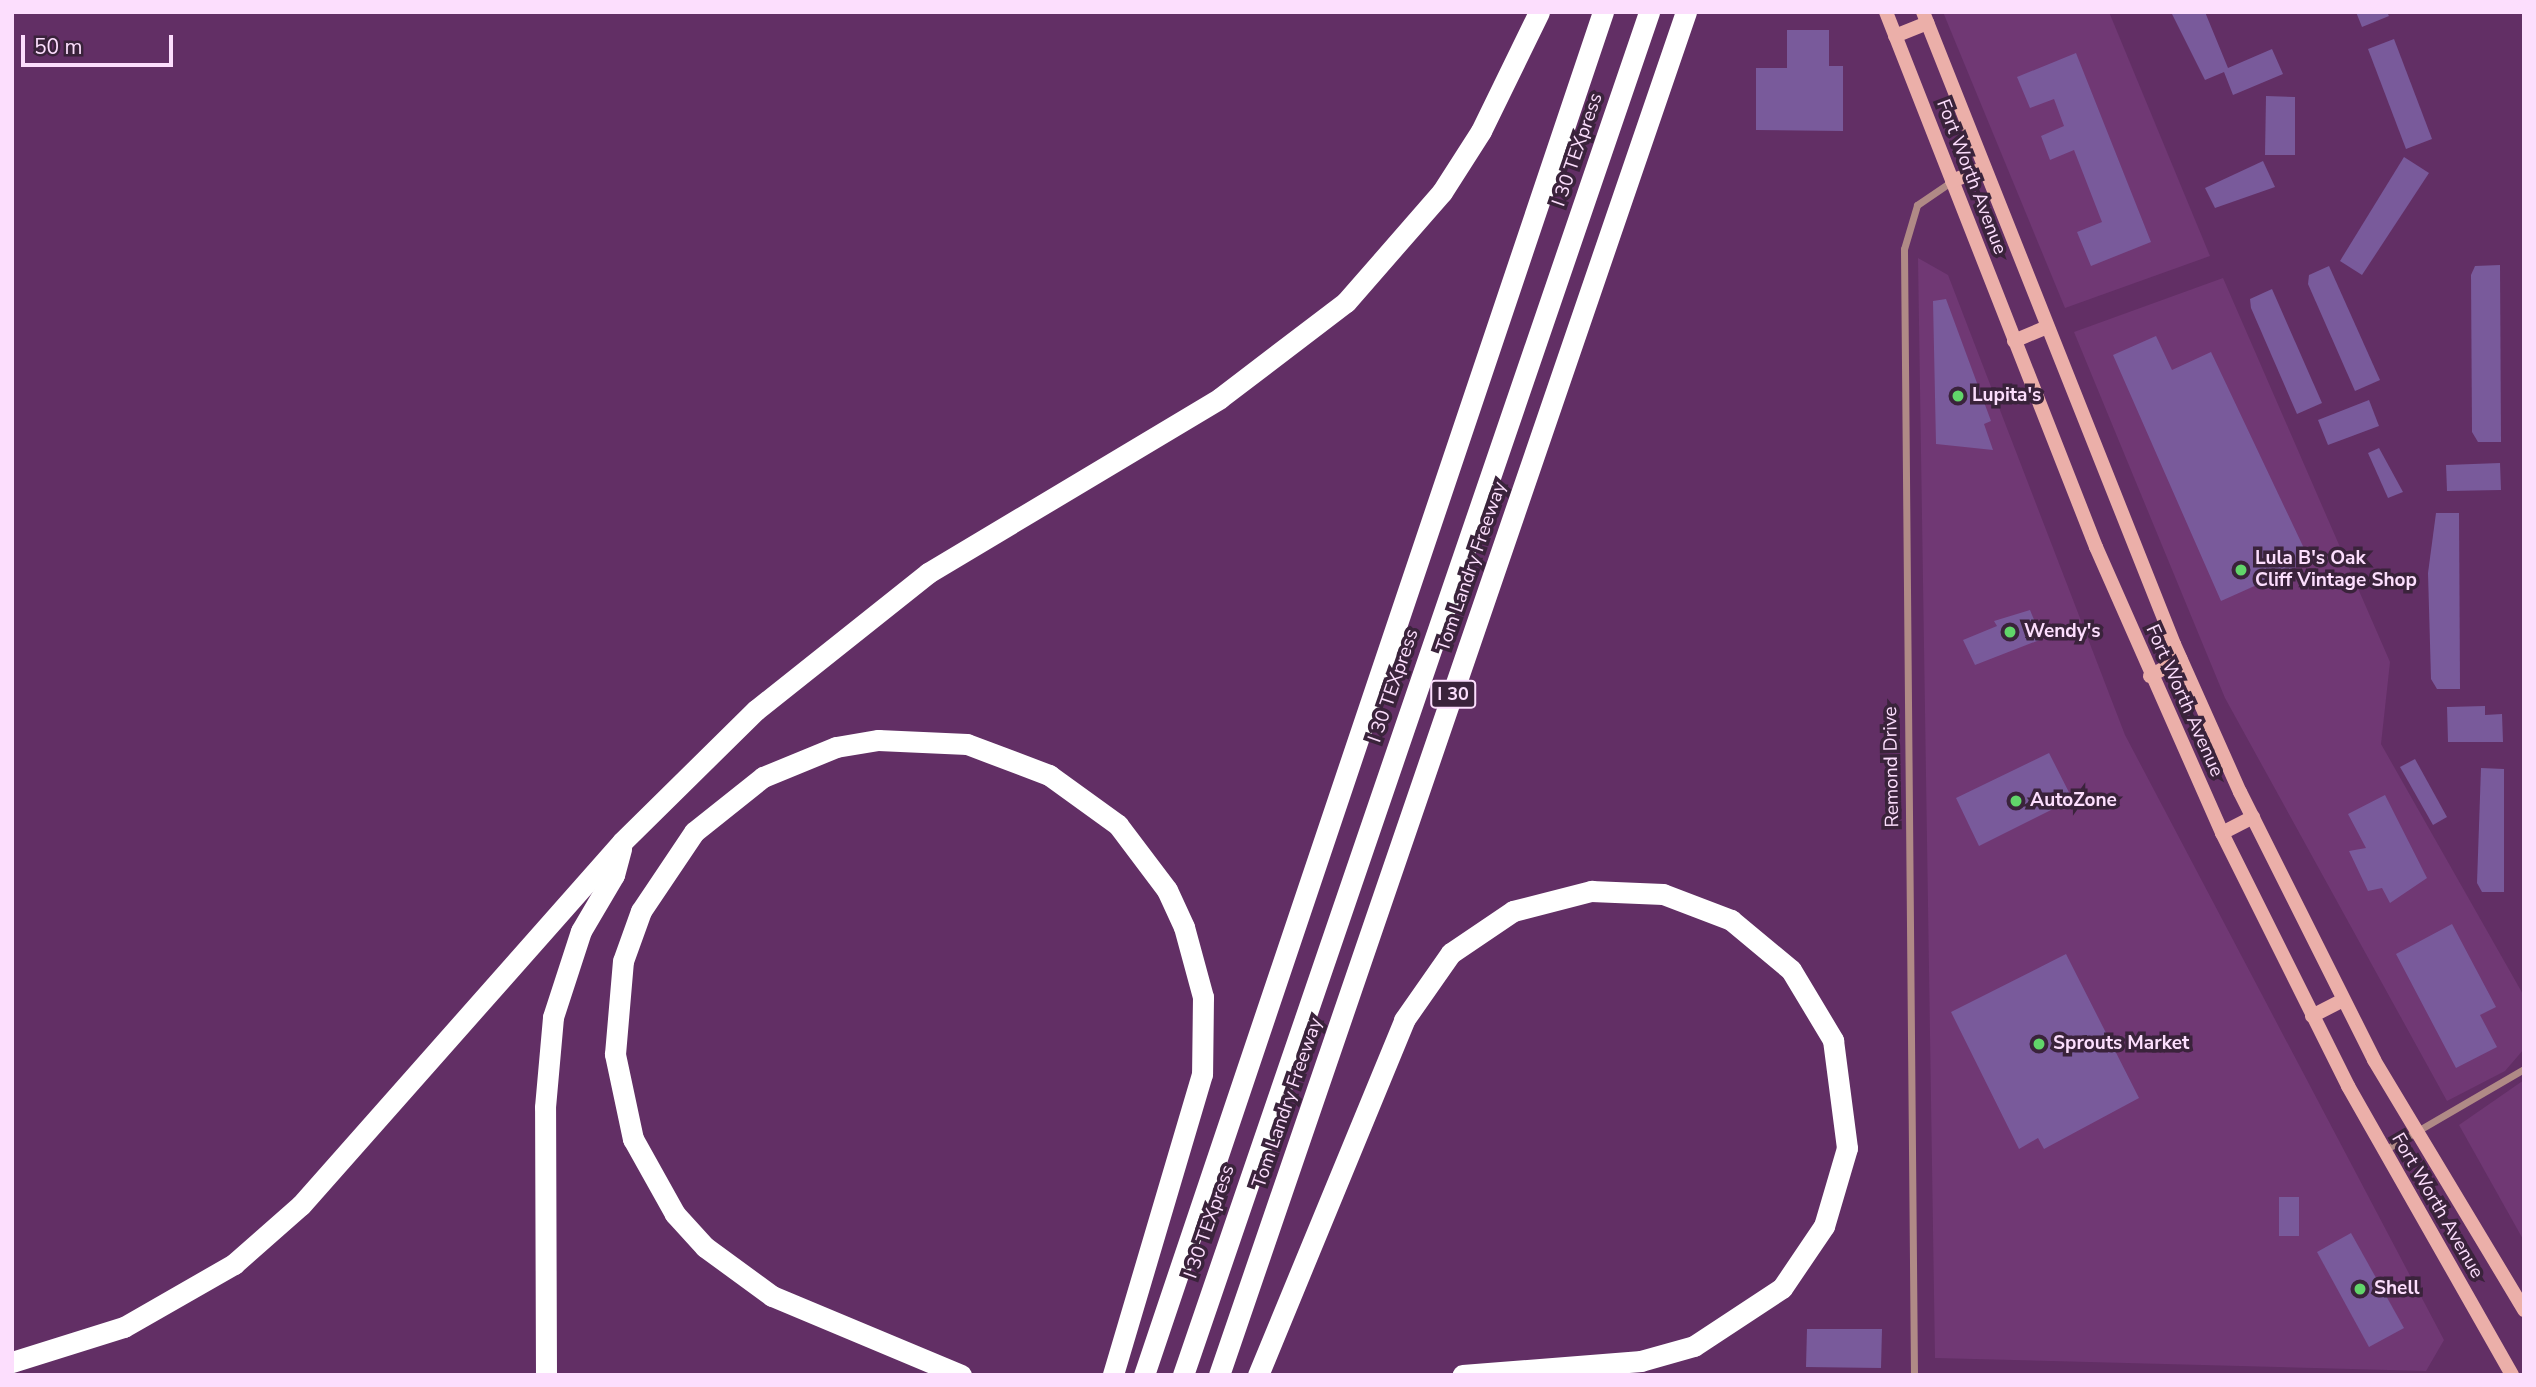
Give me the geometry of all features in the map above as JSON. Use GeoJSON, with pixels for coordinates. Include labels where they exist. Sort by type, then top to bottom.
{"type":"FeatureCollection","features":[{"type":"Feature","properties":{"kind":"highway"},"geometry":{"type":"LineString","coordinates":[[12,1362],[85,1342],[162,1310],[268,1236],[622,842],[756,710],[869,616],[990,532],[1220,397],[1346,302],[1442,192],[1481,131],[1539,12]]}},
{"type":"Feature","properties":{"kind":"highway"},"geometry":{"type":"LineString","coordinates":[[1144,1375],[1603,12]]}},
{"type":"Feature","properties":{"kind":"highway","name":"I 30 TEXpress"},"geometry":{"type":"LineString","coordinates":[[1183,1375],[1649,12]]}},
{"type":"Feature","properties":{"kind":"highway","name":"Tom Landry Freeway"},"geometry":{"type":"LineString","coordinates":[[1219,1375],[1686,12]]}},
{"type":"Feature","properties":{"kind":"highway"},"geometry":{"type":"LineString","coordinates":[[961,1375],[772,1296],[705,1247],[675,1214],[633,1139],[615,1054],[623,961],[641,911],[694,832],[763,777],[836,747],[878,740],[967,744],[1049,775],[1118,825],[1167,890],[1184,927],[1203,997],[1202,1074],[1113,1375]]}},
{"type":"Feature","properties":{"kind":"highway"},"geometry":{"type":"LineString","coordinates":[[546,1375],[545,1107],[553,1017],[581,931],[614,875],[622,842]]}},
{"type":"Feature","properties":{"kind":"highway"},"geometry":{"type":"LineString","coordinates":[[1258,1375],[1404,1020],[1451,953],[1513,911],[1591,891],[1663,894],[1731,920],[1772,951],[1813,1000],[1842,1075],[1847,1148],[1840,1188],[1804,1259],[1754,1312],[1694,1346],[1640,1361],[1463,1375]]}},
{"type":"Feature","properties":{"kind":"main road","name":"Fort Worth Avenue"},"geometry":{"type":"LineString","coordinates":[[1886,12],[2014,341],[2150,676],[2222,833],[2312,1016],[2383,1151],[2512,1375]]}},
{"type":"Feature","properties":{"kind":"main road","name":"Fort Worth Avenue"},"geometry":{"type":"LineString","coordinates":[[1926,18],[2181,659],[2253,817],[2343,1000],[2416,1133],[2524,1310]]}},
{"type":"Feature","properties":{"kind":"main road"},"geometry":{"type":"LineString","coordinates":[[1895,36],[1926,18]]}},
{"type":"Feature","properties":{"kind":"main road"},"geometry":{"type":"LineString","coordinates":[[1952,181],[1984,168]]}},
{"type":"Feature","properties":{"kind":"main road"},"geometry":{"type":"LineString","coordinates":[[2014,341],[2047,327]]}},
{"type":"Feature","properties":{"kind":"main road"},"geometry":{"type":"LineString","coordinates":[[2150,676],[2181,659]]}},
{"type":"Feature","properties":{"kind":"main road"},"geometry":{"type":"LineString","coordinates":[[2222,833],[2253,817]]}},
{"type":"Feature","properties":{"kind":"main road"},"geometry":{"type":"LineString","coordinates":[[2312,1016],[2343,1000]]}},
{"type":"Feature","properties":{"kind":"street","name":"Remond Drive"},"geometry":{"type":"LineString","coordinates":[[1914,1375],[1904,249],[1917,205],[1952,181]]}},
{"type":"Feature","properties":{"kind":"street"},"geometry":{"type":"LineString","coordinates":[[2383,1151],[2524,1069]]}},
{"type":"Feature","properties":{"kind":"shaded area"},"geometry":{"type":"Polygon","coordinates":[[[1943,12],[2109,12],[2210,256],[2065,308],[1943,12]]]}},
{"type":"Feature","properties":{"kind":"shaded area"},"geometry":{"type":"Polygon","coordinates":[[[1918,258],[1948,275],[2125,735],[2444,1340],[2426,1371],[1935,1358],[1918,258]]]}},
{"type":"Feature","properties":{"kind":"shaded area"},"geometry":{"type":"Polygon","coordinates":[[[2223,278],[2390,662],[2381,744],[2524,996],[2524,1049],[2505,1071],[2447,1101],[2225,698],[2074,332],[2223,278]]]}},
{"type":"Feature","properties":{"kind":"shaded area"},"geometry":{"type":"Polygon","coordinates":[[[2524,1080],[2524,1241],[2459,1125],[2524,1080]]]}},
{"type":"Feature","properties":{"kind":"building"},"geometry":{"type":"Polygon","coordinates":[[[2171,12],[2205,12],[2228,68],[2272,49],[2283,74],[2233,95],[2224,72],[2205,80],[2171,12]]]}},
{"type":"Feature","properties":{"kind":"building"},"geometry":{"type":"Polygon","coordinates":[[[2356,12],[2387,12],[2389,16],[2362,27],[2356,12]]]}},
{"type":"Feature","properties":{"kind":"building"},"geometry":{"type":"Polygon","coordinates":[[[1787,30],[1829,30],[1829,66],[1843,66],[1843,131],[1756,130],[1756,68],[1787,68],[1787,30]]]}},
{"type":"Feature","properties":{"kind":"building"},"geometry":{"type":"Polygon","coordinates":[[[2394,39],[2432,139],[2406,149],[2368,49],[2394,39]]]}},
{"type":"Feature","properties":{"kind":"building"},"geometry":{"type":"Polygon","coordinates":[[[2076,53],[2151,242],[2091,266],[2077,232],[2102,222],[2074,150],[2050,160],[2041,136],[2064,126],[2054,99],[2030,108],[2017,77],[2076,53]]]}},
{"type":"Feature","properties":{"kind":"building"},"geometry":{"type":"Polygon","coordinates":[[[2266,96],[2295,97],[2295,155],[2265,155],[2266,96]]]}},
{"type":"Feature","properties":{"kind":"building"},"geometry":{"type":"Polygon","coordinates":[[[2404,157],[2429,173],[2362,275],[2340,261],[2404,157]]]}},
{"type":"Feature","properties":{"kind":"building"},"geometry":{"type":"Polygon","coordinates":[[[2263,161],[2275,187],[2215,208],[2205,188],[2263,161]]]}},
{"type":"Feature","properties":{"kind":"building"},"geometry":{"type":"Polygon","coordinates":[[[2500,265],[2501,442],[2478,442],[2472,432],[2471,275],[2475,266],[2500,265]]]}},
{"type":"Feature","properties":{"kind":"building"},"geometry":{"type":"Polygon","coordinates":[[[2329,266],[2380,380],[2355,391],[2308,284],[2309,275],[2329,266]]]}},
{"type":"Feature","properties":{"kind":"building"},"geometry":{"type":"Polygon","coordinates":[[[2272,289],[2322,403],[2297,414],[2251,308],[2250,299],[2272,289]]]}},
{"type":"Feature","properties":{"kind":"building","name":"Lupita's"},"geometry":{"type":"Polygon","coordinates":[[[1946,299],[1991,421],[1984,424],[1993,450],[1936,444],[1933,301],[1946,299]]]}},
{"type":"Feature","properties":{"kind":"building"},"geometry":{"type":"Polygon","coordinates":[[[2156,336],[2172,370],[2211,352],[2310,561],[2221,601],[2113,355],[2156,336]]]}},
{"type":"Feature","properties":{"kind":"building"},"geometry":{"type":"Polygon","coordinates":[[[2369,400],[2379,426],[2328,445],[2318,420],[2369,400]]]}},
{"type":"Feature","properties":{"kind":"building"},"geometry":{"type":"Polygon","coordinates":[[[2379,448],[2403,492],[2388,498],[2368,453],[2379,448]]]}},
{"type":"Feature","properties":{"kind":"building"},"geometry":{"type":"Polygon","coordinates":[[[2500,463],[2501,490],[2447,491],[2446,465],[2500,463]]]}},
{"type":"Feature","properties":{"kind":"building"},"geometry":{"type":"Polygon","coordinates":[[[2436,513],[2459,513],[2460,689],[2437,689],[2431,679],[2428,573],[2436,513]]]}},
{"type":"Feature","properties":{"kind":"building","name":"Wendy's"},"geometry":{"type":"Polygon","coordinates":[[[2030,610],[2042,639],[1975,665],[1963,640],[1997,626],[1994,621],[2030,610]]]}},
{"type":"Feature","properties":{"kind":"building"},"geometry":{"type":"Polygon","coordinates":[[[2485,706],[2485,715],[2502,714],[2503,742],[2448,742],[2447,707],[2485,706]]]}},
{"type":"Feature","properties":{"kind":"building","name":"AutoZone"},"geometry":{"type":"Polygon","coordinates":[[[2049,753],[2077,808],[2061,805],[1979,846],[1956,798],[2049,753]]]}},
{"type":"Feature","properties":{"kind":"building"},"geometry":{"type":"Polygon","coordinates":[[[2415,759],[2447,817],[2433,825],[2400,767],[2415,759]]]}},
{"type":"Feature","properties":{"kind":"building"},"geometry":{"type":"Polygon","coordinates":[[[2481,768],[2504,769],[2504,892],[2482,892],[2477,883],[2481,768]]]}},
{"type":"Feature","properties":{"kind":"building"},"geometry":{"type":"Polygon","coordinates":[[[2385,795],[2427,878],[2390,903],[2382,888],[2368,891],[2349,851],[2366,848],[2348,814],[2385,795]]]}},
{"type":"Feature","properties":{"kind":"building"},"geometry":{"type":"Polygon","coordinates":[[[2452,924],[2496,1007],[2480,1015],[2497,1047],[2456,1068],[2396,954],[2452,924]]]}},
{"type":"Feature","properties":{"kind":"building","name":"Sprouts Market"},"geometry":{"type":"Polygon","coordinates":[[[2066,954],[2139,1098],[2044,1149],[2038,1138],[2019,1149],[1951,1012],[2066,954]]]}},
{"type":"Feature","properties":{"kind":"building"},"geometry":{"type":"Polygon","coordinates":[[[2279,1197],[2299,1197],[2299,1236],[2279,1236],[2279,1197]]]}},
{"type":"Feature","properties":{"kind":"building","name":"Shell"},"geometry":{"type":"Polygon","coordinates":[[[2351,1233],[2404,1328],[2369,1347],[2317,1252],[2351,1233]]]}},
{"type":"Feature","properties":{"kind":"building"},"geometry":{"type":"Polygon","coordinates":[[[1807,1329],[1882,1329],[1881,1368],[1806,1367],[1807,1329]]]}},
{"type":"Feature","properties":{"kind":"place","name":"Lupita's"},"geometry":{"type":"Point","coordinates":[1958,396]}},
{"type":"Feature","properties":{"kind":"place","name":"Lula B's Oak Cliff Vintage Shop"},"geometry":{"type":"Point","coordinates":[2241,570]}},
{"type":"Feature","properties":{"kind":"place","name":"Wendy's"},"geometry":{"type":"Point","coordinates":[2010,632]}},
{"type":"Feature","properties":{"kind":"place","name":"AutoZone"},"geometry":{"type":"Point","coordinates":[2016,801]}},
{"type":"Feature","properties":{"kind":"place","name":"Sprouts Market"},"geometry":{"type":"Point","coordinates":[2039,1044]}},
{"type":"Feature","properties":{"kind":"place","name":"Shell"},"geometry":{"type":"Point","coordinates":[2360,1289]}}]}
